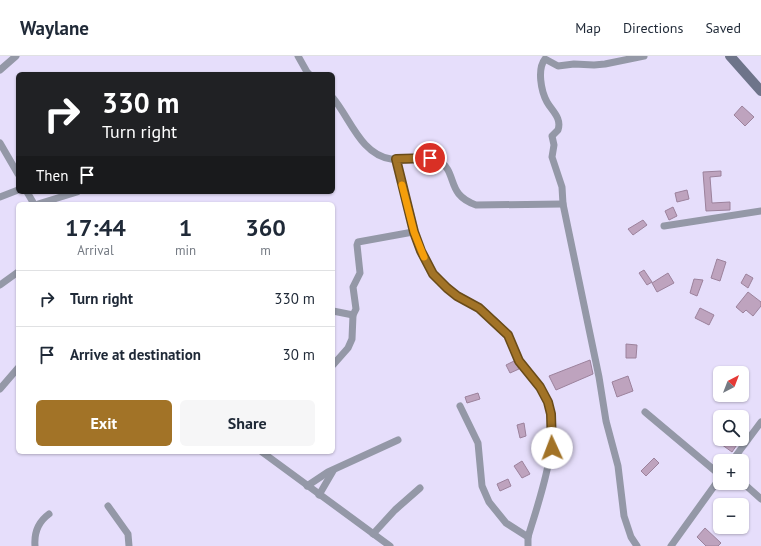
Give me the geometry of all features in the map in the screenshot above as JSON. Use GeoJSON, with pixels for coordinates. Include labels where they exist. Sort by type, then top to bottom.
{"type":"FeatureCollection","features":[{"type":"Feature","properties":{"kind":"main road"},"geometry":{"type":"LineString","coordinates":[[730,56],[761,91]]}},
{"type":"Feature","properties":{"kind":"street"},"geometry":{"type":"LineString","coordinates":[[0,70],[16,56]]}},
{"type":"Feature","properties":{"kind":"street"},"geometry":{"type":"LineString","coordinates":[[298,56],[307,72]]}},
{"type":"Feature","properties":{"kind":"street"},"geometry":{"type":"LineString","coordinates":[[637,546],[631,537],[624,516],[618,466],[606,421],[599,377],[563,204],[562,186],[552,157],[554,145],[552,136],[558,130],[559,124],[554,111],[545,96],[540,72],[543,61],[546,59],[558,66],[574,64],[605,64],[644,56]]}},
{"type":"Feature","properties":{"kind":"street"},"geometry":{"type":"LineString","coordinates":[[335,101],[351,127],[371,149],[384,157],[396,159],[438,159],[444,163],[449,170],[458,196],[476,205],[563,204]]}},
{"type":"Feature","properties":{"kind":"street"},"geometry":{"type":"LineString","coordinates":[[0,143],[16,171]]}},
{"type":"Feature","properties":{"kind":"street"},"geometry":{"type":"LineString","coordinates":[[396,159],[414,232],[421,251],[439,280],[457,296],[479,308],[504,329],[513,343],[519,361],[540,387],[548,402],[551,414],[552,448],[528,537],[528,546]]}},
{"type":"Feature","properties":{"kind":"street"},"geometry":{"type":"LineString","coordinates":[[0,197],[16,191]]}},
{"type":"Feature","properties":{"kind":"street"},"geometry":{"type":"LineString","coordinates":[[44,202],[70,194]]}},
{"type":"Feature","properties":{"kind":"street"},"geometry":{"type":"LineString","coordinates":[[664,226],[761,211]]}},
{"type":"Feature","properties":{"kind":"street"},"geometry":{"type":"LineString","coordinates":[[335,363],[350,344],[353,315],[356,309],[352,287],[360,273],[358,242],[414,232]]}},
{"type":"Feature","properties":{"kind":"street"},"geometry":{"type":"LineString","coordinates":[[0,286],[16,274]]}},
{"type":"Feature","properties":{"kind":"street"},"geometry":{"type":"LineString","coordinates":[[335,311],[353,315]]}},
{"type":"Feature","properties":{"kind":"street"},"geometry":{"type":"LineString","coordinates":[[0,389],[16,370]]}},
{"type":"Feature","properties":{"kind":"street"},"geometry":{"type":"LineString","coordinates":[[460,406],[478,443],[482,486],[489,502],[506,523],[528,537]]}},
{"type":"Feature","properties":{"kind":"street"},"geometry":{"type":"LineString","coordinates":[[645,412],[713,470]]}},
{"type":"Feature","properties":{"kind":"street"},"geometry":{"type":"LineString","coordinates":[[737,454],[761,422]]}},
{"type":"Feature","properties":{"kind":"street"},"geometry":{"type":"LineString","coordinates":[[307,486],[333,471],[398,440]]}},
{"type":"Feature","properties":{"kind":"street"},"geometry":{"type":"LineString","coordinates":[[265,454],[390,546]]}},
{"type":"Feature","properties":{"kind":"street"},"geometry":{"type":"LineString","coordinates":[[319,495],[333,471]]}},
{"type":"Feature","properties":{"kind":"street"},"geometry":{"type":"LineString","coordinates":[[671,546],[713,486]]}},
{"type":"Feature","properties":{"kind":"street"},"geometry":{"type":"LineString","coordinates":[[372,534],[395,510],[420,488]]}},
{"type":"Feature","properties":{"kind":"street"},"geometry":{"type":"LineString","coordinates":[[749,488],[761,499]]}},
{"type":"Feature","properties":{"kind":"street"},"geometry":{"type":"LineString","coordinates":[[108,506],[128,534],[129,546]]}},
{"type":"Feature","properties":{"kind":"street"},"geometry":{"type":"LineString","coordinates":[[35,546],[34,538],[38,525],[49,514]]}},
{"type":"Feature","properties":{"kind":"building"},"geometry":{"type":"Polygon","coordinates":[[[742,106],[754,117],[745,126],[734,115],[742,106]]]}},
{"type":"Feature","properties":{"kind":"building"},"geometry":{"type":"Polygon","coordinates":[[[721,171],[721,176],[710,177],[712,203],[730,202],[730,210],[706,211],[703,172],[721,171]]]}},
{"type":"Feature","properties":{"kind":"building"},"geometry":{"type":"Polygon","coordinates":[[[687,190],[689,199],[677,202],[675,193],[687,190]]]}},
{"type":"Feature","properties":{"kind":"building"},"geometry":{"type":"Polygon","coordinates":[[[673,207],[677,216],[669,220],[665,211],[673,207]]]}},
{"type":"Feature","properties":{"kind":"building"},"geometry":{"type":"Polygon","coordinates":[[[643,220],[647,225],[633,235],[628,229],[643,220]]]}},
{"type":"Feature","properties":{"kind":"building"},"geometry":{"type":"Polygon","coordinates":[[[717,259],[726,262],[720,281],[711,278],[717,259]]]}},
{"type":"Feature","properties":{"kind":"building"},"geometry":{"type":"Polygon","coordinates":[[[644,270],[652,282],[647,285],[639,273],[644,270]]]}},
{"type":"Feature","properties":{"kind":"building"},"geometry":{"type":"Polygon","coordinates":[[[668,273],[674,283],[657,292],[652,283],[668,273]]]}},
{"type":"Feature","properties":{"kind":"building"},"geometry":{"type":"Polygon","coordinates":[[[746,274],[753,278],[748,288],[741,283],[746,274]]]}},
{"type":"Feature","properties":{"kind":"building"},"geometry":{"type":"Polygon","coordinates":[[[694,279],[703,280],[697,296],[690,293],[694,279]]]}},
{"type":"Feature","properties":{"kind":"building"},"geometry":{"type":"Polygon","coordinates":[[[748,292],[761,302],[761,306],[753,316],[746,310],[743,313],[736,307],[748,292]]]}},
{"type":"Feature","properties":{"kind":"building"},"geometry":{"type":"Polygon","coordinates":[[[700,308],[714,315],[709,325],[695,318],[700,308]]]}},
{"type":"Feature","properties":{"kind":"building"},"geometry":{"type":"Polygon","coordinates":[[[626,344],[637,345],[636,358],[626,358],[626,344]]]}},
{"type":"Feature","properties":{"kind":"building"},"geometry":{"type":"Polygon","coordinates":[[[590,360],[593,374],[556,390],[549,376],[590,360]]]}},
{"type":"Feature","properties":{"kind":"building"},"geometry":{"type":"Polygon","coordinates":[[[514,361],[519,369],[510,373],[506,365],[514,361]]]}},
{"type":"Feature","properties":{"kind":"building"},"geometry":{"type":"Polygon","coordinates":[[[628,376],[633,391],[617,397],[612,382],[628,376]]]}},
{"type":"Feature","properties":{"kind":"building"},"geometry":{"type":"Polygon","coordinates":[[[478,393],[480,399],[467,403],[465,397],[478,393]]]}},
{"type":"Feature","properties":{"kind":"building"},"geometry":{"type":"Polygon","coordinates":[[[524,423],[526,436],[520,438],[517,425],[524,423]]]}},
{"type":"Feature","properties":{"kind":"building"},"geometry":{"type":"Polygon","coordinates":[[[724,446],[736,446],[732,452],[724,446]]]}},
{"type":"Feature","properties":{"kind":"building"},"geometry":{"type":"Polygon","coordinates":[[[654,458],[659,463],[646,476],[641,471],[654,458]]]}},
{"type":"Feature","properties":{"kind":"building"},"geometry":{"type":"Polygon","coordinates":[[[522,461],[530,474],[522,478],[514,466],[522,461]]]}},
{"type":"Feature","properties":{"kind":"building"},"geometry":{"type":"Polygon","coordinates":[[[508,479],[511,486],[500,491],[497,484],[508,479]]]}},
{"type":"Feature","properties":{"kind":"building"},"geometry":{"type":"Polygon","coordinates":[[[705,528],[721,543],[718,546],[706,546],[697,537],[705,528]]]}},
{"type":"Feature","properties":{"kind":"slow traffic"},"geometry":{"type":"LineString","coordinates":[[402,185],[414,232],[424,257]]}},
{"type":"Feature","properties":{"kind":"route"},"geometry":{"type":"LineString","coordinates":[[430,158],[396,159],[414,232],[421,251],[433,274],[452,293],[479,308],[504,329],[508,335],[513,343],[519,361],[540,387],[548,402],[551,414],[552,448]]}}]}
